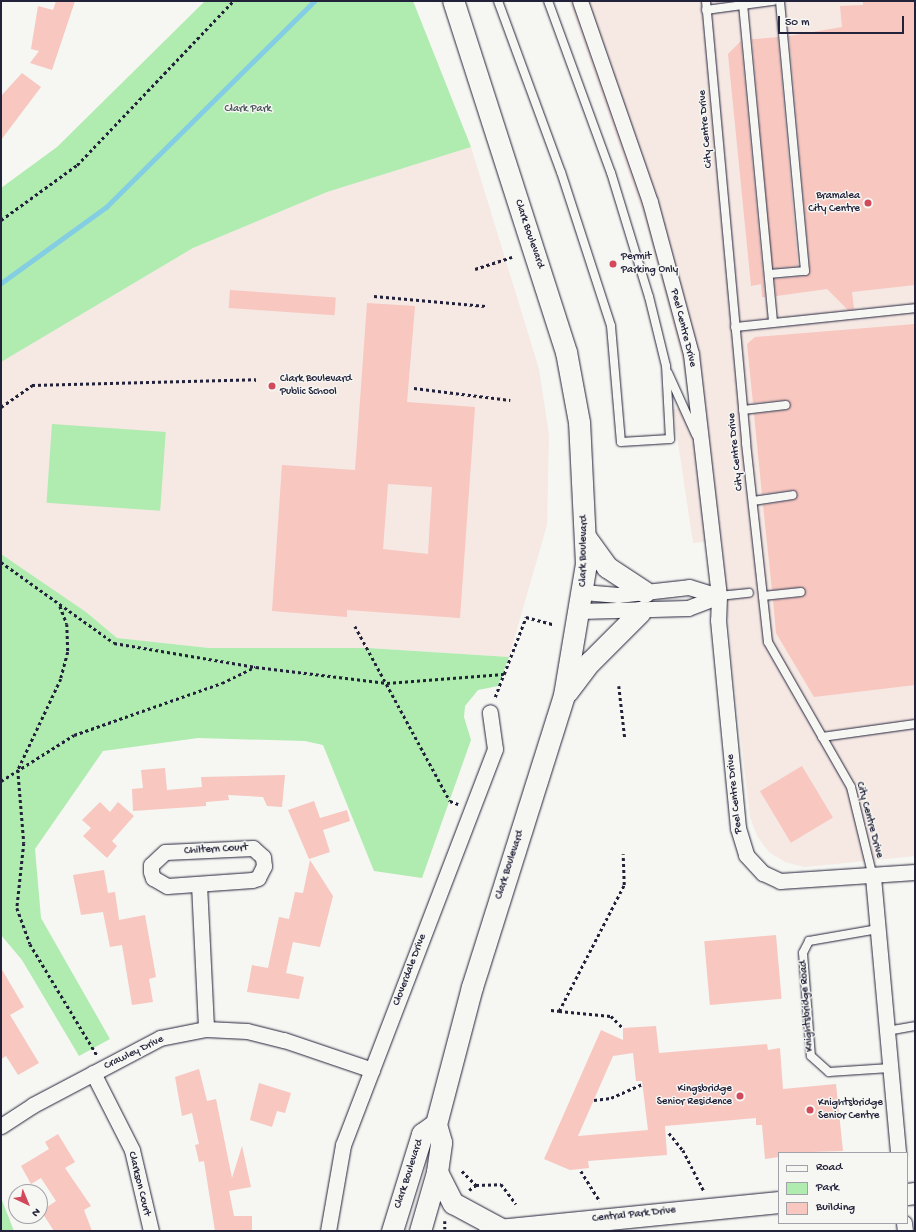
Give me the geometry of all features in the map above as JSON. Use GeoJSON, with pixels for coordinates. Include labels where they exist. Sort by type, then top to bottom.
{"type":"FeatureCollection","features":[{"type":"Feature","properties":{"kind":"street","name":"Peel Centre Drive"},"geometry":{"type":"LineString","coordinates":[[580,1],[652,210],[691,354],[704,450],[719,596],[718,620],[738,828],[746,855],[763,873],[780,881],[915,872]]}},
{"type":"Feature","properties":{"kind":"street","name":"Clark Boulevard"},"geometry":{"type":"LineString","coordinates":[[420,1231],[436,1172],[441,1142],[436,1124],[472,986],[564,695],[582,602],[586,538],[579,422],[566,352],[457,2]]}},
{"type":"Feature","properties":{"kind":"street"},"geometry":{"type":"LineString","coordinates":[[586,538],[607,566],[646,592]]}},
{"type":"Feature","properties":{"kind":"street"},"geometry":{"type":"LineString","coordinates":[[582,602],[618,595],[688,587],[719,596]]}},
{"type":"Feature","properties":{"kind":"street"},"geometry":{"type":"LineString","coordinates":[[582,602],[640,612],[688,608],[719,596]]}},
{"type":"Feature","properties":{"kind":"street"},"geometry":{"type":"LineString","coordinates":[[564,695],[590,662],[640,612]]}},
{"type":"Feature","properties":{"kind":"street","name":"Cloverdale Drive"},"geometry":{"type":"LineString","coordinates":[[328,1231],[343,1146],[471,808],[495,749],[490,712]]}},
{"type":"Feature","properties":{"kind":"street","name":"Chiltern Court"},"geometry":{"type":"LineString","coordinates":[[253,848],[263,857],[264,866],[258,878],[199,884],[167,886],[153,878],[151,865],[165,852],[253,848]]}},
{"type":"Feature","properties":{"kind":"street"},"geometry":{"type":"LineString","coordinates":[[873,876],[898,1152]]}},
{"type":"Feature","properties":{"kind":"street"},"geometry":{"type":"LineString","coordinates":[[199,884],[206,1029]]}},
{"type":"Feature","properties":{"kind":"street","name":"Crawley Drive"},"geometry":{"type":"LineString","coordinates":[[1,1126],[99,1070],[160,1038],[206,1029],[247,1031],[284,1040],[372,1070]]}},
{"type":"Feature","properties":{"kind":"street","name":"Clarkson Court"},"geometry":{"type":"LineString","coordinates":[[99,1070],[132,1150],[150,1231]]}},
{"type":"Feature","properties":{"kind":"street","name":"Clark Boulevard"},"geometry":{"type":"LineString","coordinates":[[392,1231],[422,1134],[436,1124]]}},
{"type":"Feature","properties":{"kind":"street"},"geometry":{"type":"LineString","coordinates":[[436,1172],[453,1203],[496,1230]]}},
{"type":"Feature","properties":{"kind":"street","name":"Central Park Drive"},"geometry":{"type":"LineString","coordinates":[[496,1230],[778,1202]]}},
{"type":"Feature","properties":{"kind":"lane"},"geometry":{"type":"LineString","coordinates":[[498,1],[561,172],[611,326],[621,442],[670,439],[666,366]]}},
{"type":"Feature","properties":{"kind":"lane"},"geometry":{"type":"LineString","coordinates":[[548,1],[611,173],[649,297],[666,366],[704,450]]}},
{"type":"Feature","properties":{"kind":"lane"},"geometry":{"type":"LineString","coordinates":[[706,5],[743,4],[773,1]]}},
{"type":"Feature","properties":{"kind":"lane"},"geometry":{"type":"LineString","coordinates":[[768,274],[805,271],[780,1]]}},
{"type":"Feature","properties":{"kind":"lane"},"geometry":{"type":"LineString","coordinates":[[743,4],[773,323]]}},
{"type":"Feature","properties":{"kind":"lane","name":"City Centre Drive"},"geometry":{"type":"LineString","coordinates":[[706,5],[743,410],[768,642],[851,787],[873,876]]}},
{"type":"Feature","properties":{"kind":"lane"},"geometry":{"type":"LineString","coordinates":[[735,327],[915,308]]}},
{"type":"Feature","properties":{"kind":"lane"},"geometry":{"type":"LineString","coordinates":[[743,410],[786,405]]}},
{"type":"Feature","properties":{"kind":"lane"},"geometry":{"type":"LineString","coordinates":[[753,502],[793,495]]}},
{"type":"Feature","properties":{"kind":"lane"},"geometry":{"type":"LineString","coordinates":[[763,596],[801,592]]}},
{"type":"Feature","properties":{"kind":"lane"},"geometry":{"type":"LineString","coordinates":[[719,596],[749,593]]}},
{"type":"Feature","properties":{"kind":"lane"},"geometry":{"type":"LineString","coordinates":[[822,737],[915,724]]}},
{"type":"Feature","properties":{"kind":"lane","name":"Knightsbridge Road"},"geometry":{"type":"LineString","coordinates":[[878,929],[809,941],[803,953],[811,1056],[829,1072],[890,1068]]}},
{"type":"Feature","properties":{"kind":"lane"},"geometry":{"type":"LineString","coordinates":[[886,1031],[915,1026]]}},
{"type":"Feature","properties":{"kind":"path"},"geometry":{"type":"LineString","coordinates":[[1,220],[77,165],[233,1]]}},
{"type":"Feature","properties":{"kind":"path"},"geometry":{"type":"LineString","coordinates":[[475,269],[512,257]]}},
{"type":"Feature","properties":{"kind":"path"},"geometry":{"type":"LineString","coordinates":[[374,296],[486,306]]}},
{"type":"Feature","properties":{"kind":"path"},"geometry":{"type":"LineString","coordinates":[[1,407],[32,385],[256,379]]}},
{"type":"Feature","properties":{"kind":"path"},"geometry":{"type":"LineString","coordinates":[[414,388],[510,400]]}},
{"type":"Feature","properties":{"kind":"path"},"geometry":{"type":"LineString","coordinates":[[1,562],[114,643],[256,667],[387,683],[504,674]]}},
{"type":"Feature","properties":{"kind":"path"},"geometry":{"type":"LineString","coordinates":[[60,605],[67,624],[68,652],[61,679],[18,770],[24,843],[16,908],[30,944],[99,1070]]}},
{"type":"Feature","properties":{"kind":"path"},"geometry":{"type":"LineString","coordinates":[[490,712],[526,617],[553,624]]}},
{"type":"Feature","properties":{"kind":"path"},"geometry":{"type":"LineString","coordinates":[[355,626],[450,801],[471,808]]}},
{"type":"Feature","properties":{"kind":"path"},"geometry":{"type":"LineString","coordinates":[[1,781],[74,735],[222,683],[256,667]]}},
{"type":"Feature","properties":{"kind":"path"},"geometry":{"type":"LineString","coordinates":[[619,686],[625,739]]}},
{"type":"Feature","properties":{"kind":"path"},"geometry":{"type":"LineString","coordinates":[[558,1011],[624,885],[623,854]]}},
{"type":"Feature","properties":{"kind":"path"},"geometry":{"type":"LineString","coordinates":[[551,1010],[611,1016],[623,1028]]}},
{"type":"Feature","properties":{"kind":"path"},"geometry":{"type":"LineString","coordinates":[[594,1100],[611,1098],[642,1084]]}},
{"type":"Feature","properties":{"kind":"path"},"geometry":{"type":"LineString","coordinates":[[669,1132],[683,1150],[707,1197]]}},
{"type":"Feature","properties":{"kind":"path"},"geometry":{"type":"LineString","coordinates":[[582,1171],[603,1206]]}},
{"type":"Feature","properties":{"kind":"path"},"geometry":{"type":"LineString","coordinates":[[462,1172],[476,1185]]}},
{"type":"Feature","properties":{"kind":"path"},"geometry":{"type":"LineString","coordinates":[[463,1192],[476,1185],[501,1184],[516,1204]]}},
{"type":"Feature","properties":{"kind":"path"},"geometry":{"type":"LineString","coordinates":[[445,1221],[445,1229]]}},
{"type":"Feature","properties":{"kind":"shaded area"},"geometry":{"type":"Polygon","coordinates":[[[569,1],[915,1],[915,856],[805,867],[785,862],[769,852],[757,836],[750,817],[732,665],[722,540],[693,543],[673,409],[690,407],[682,359],[646,223],[569,1]]]}},
{"type":"Feature","properties":{"kind":"shaded area","name":"Clark Boulevard Public School"},"geometry":{"type":"Polygon","coordinates":[[[471,147],[539,369],[549,435],[547,525],[509,657],[368,648],[209,648],[117,638],[86,612],[1,554],[2,361],[193,248],[327,192],[471,147]]]}},
{"type":"Feature","properties":{"kind":"green space","name":"Clark Park"},"geometry":{"type":"Polygon","coordinates":[[[205,1],[413,1],[471,147],[327,192],[193,248],[1,362],[1,188],[57,147],[205,1]]]}},
{"type":"Feature","properties":{"kind":"green space"},"geometry":{"type":"Polygon","coordinates":[[[52,424],[166,432],[160,511],[46,503],[52,424]]]}},
{"type":"Feature","properties":{"kind":"green space"},"geometry":{"type":"Polygon","coordinates":[[[1,554],[86,612],[117,638],[209,648],[368,648],[509,657],[498,686],[478,690],[465,706],[464,717],[471,740],[422,878],[374,871],[323,745],[305,741],[198,738],[103,751],[35,849],[41,918],[110,1039],[79,1056],[22,960],[1,935],[1,554]]]}},
{"type":"Feature","properties":{"kind":"green space"},"geometry":{"type":"Polygon","coordinates":[[[1,1198],[8,1216],[8,1224],[11,1224],[14,1231],[1,1231],[1,1198]]]}},
{"type":"Feature","properties":{"kind":"building"},"geometry":{"type":"Polygon","coordinates":[[[56,1],[75,1],[52,70],[30,63],[39,51],[31,49],[38,6],[53,10],[56,1]]]}},
{"type":"Feature","properties":{"kind":"building","name":"Bramalea City Centre"},"geometry":{"type":"Polygon","coordinates":[[[863,1],[915,1],[915,285],[852,292],[854,309],[848,310],[827,289],[776,296],[774,279],[806,276],[810,271],[789,36],[842,27],[840,6],[863,5],[863,1]]]}},
{"type":"Feature","properties":{"kind":"building"},"geometry":{"type":"Polygon","coordinates":[[[778,37],[798,266],[772,268],[752,39],[778,37]]]}},
{"type":"Feature","properties":{"kind":"building"},"geometry":{"type":"Polygon","coordinates":[[[741,41],[765,297],[762,297],[761,284],[751,286],[728,54],[741,41]]]}},
{"type":"Feature","properties":{"kind":"building"},"geometry":{"type":"Polygon","coordinates":[[[22,73],[41,87],[1,140],[1,96],[22,73]]]}},
{"type":"Feature","properties":{"kind":"building"},"geometry":{"type":"Polygon","coordinates":[[[230,290],[336,297],[334,315],[229,308],[230,290]]]}},
{"type":"Feature","properties":{"kind":"building"},"geometry":{"type":"Polygon","coordinates":[[[367,303],[415,306],[407,402],[475,407],[460,618],[347,610],[347,617],[272,611],[282,465],[355,470],[367,303]],[[388,484],[383,549],[428,554],[432,487],[388,484]]]}},
{"type":"Feature","properties":{"kind":"building"},"geometry":{"type":"Polygon","coordinates":[[[915,324],[915,685],[814,697],[776,633],[773,600],[802,597],[806,591],[801,587],[772,590],[763,505],[794,500],[798,494],[793,490],[762,494],[754,414],[787,410],[791,404],[786,400],[753,403],[747,344],[755,337],[915,324]]]}},
{"type":"Feature","properties":{"kind":"building"},"geometry":{"type":"Polygon","coordinates":[[[802,766],[833,817],[791,843],[760,791],[802,766]]]}},
{"type":"Feature","properties":{"kind":"building"},"geometry":{"type":"Polygon","coordinates":[[[165,768],[167,790],[202,787],[201,777],[285,775],[282,807],[267,806],[263,797],[228,795],[229,800],[206,802],[206,806],[133,811],[132,789],[143,788],[141,770],[165,768]]]}},
{"type":"Feature","properties":{"kind":"building"},"geometry":{"type":"Polygon","coordinates":[[[314,801],[320,818],[347,810],[350,821],[323,830],[330,852],[309,859],[288,810],[314,801]]]}},
{"type":"Feature","properties":{"kind":"building"},"geometry":{"type":"Polygon","coordinates":[[[100,802],[110,812],[118,802],[134,816],[112,841],[117,846],[107,858],[83,836],[91,828],[82,820],[100,802]]]}},
{"type":"Feature","properties":{"kind":"building"},"geometry":{"type":"Polygon","coordinates":[[[310,860],[333,896],[320,947],[293,942],[286,973],[304,977],[299,999],[247,992],[252,965],[268,968],[279,917],[289,919],[295,892],[303,893],[310,860]]]}},
{"type":"Feature","properties":{"kind":"building"},"geometry":{"type":"Polygon","coordinates":[[[104,870],[108,893],[115,892],[119,920],[145,915],[156,977],[149,979],[153,1002],[132,1005],[122,945],[110,947],[103,912],[81,915],[73,875],[104,870]]]}},
{"type":"Feature","properties":{"kind":"building"},"geometry":{"type":"Polygon","coordinates":[[[776,935],[782,999],[710,1005],[704,941],[776,935]]]}},
{"type":"Feature","properties":{"kind":"building"},"geometry":{"type":"Polygon","coordinates":[[[1,968],[24,1007],[10,1015],[39,1063],[18,1075],[6,1056],[1,1059],[1,968]]]}},
{"type":"Feature","properties":{"kind":"building","name":"Kingsbridge Senior Residence"},"geometry":{"type":"Polygon","coordinates":[[[656,1026],[659,1053],[767,1044],[768,1050],[780,1048],[783,1089],[836,1084],[843,1151],[778,1152],[778,1157],[765,1159],[762,1125],[756,1125],[756,1118],[665,1126],[667,1155],[588,1161],[589,1168],[570,1170],[544,1159],[601,1030],[623,1040],[623,1028],[656,1026]],[[633,1053],[613,1056],[578,1136],[648,1130],[642,1081],[636,1081],[633,1053]]]}},
{"type":"Feature","properties":{"kind":"building"},"geometry":{"type":"Polygon","coordinates":[[[199,1069],[207,1101],[216,1099],[232,1178],[242,1146],[251,1187],[229,1191],[234,1216],[252,1216],[252,1231],[215,1231],[204,1161],[199,1162],[195,1145],[199,1144],[192,1113],[182,1116],[175,1077],[199,1069]]]}},
{"type":"Feature","properties":{"kind":"building"},"geometry":{"type":"Polygon","coordinates":[[[259,1083],[291,1093],[285,1113],[277,1111],[272,1127],[250,1120],[259,1083]]]}},
{"type":"Feature","properties":{"kind":"building"},"geometry":{"type":"Polygon","coordinates":[[[58,1134],[75,1162],[65,1168],[91,1206],[84,1210],[92,1231],[54,1231],[48,1222],[48,1206],[56,1201],[48,1189],[48,1184],[45,1184],[41,1178],[31,1184],[21,1166],[49,1149],[45,1142],[58,1134]]]}},
{"type":"Feature","properties":{"kind":"waterway"},"geometry":{"type":"LineString","coordinates":[[1,283],[106,207],[314,1]]}},
{"type":"Feature","properties":{"kind":"place","name":"Bramalea City Centre"},"geometry":{"type":"Point","coordinates":[868,203]}},
{"type":"Feature","properties":{"kind":"place","name":"Permit Parking Only"},"geometry":{"type":"Point","coordinates":[613,264]}},
{"type":"Feature","properties":{"kind":"place","name":"Clark Boulevard Public School"},"geometry":{"type":"Point","coordinates":[272,386]}},
{"type":"Feature","properties":{"kind":"place","name":"Kingsbridge Senior Residence"},"geometry":{"type":"Point","coordinates":[740,1096]}},
{"type":"Feature","properties":{"kind":"place","name":"Knightsbridge Senior Centre"},"geometry":{"type":"Point","coordinates":[810,1110]}}]}
